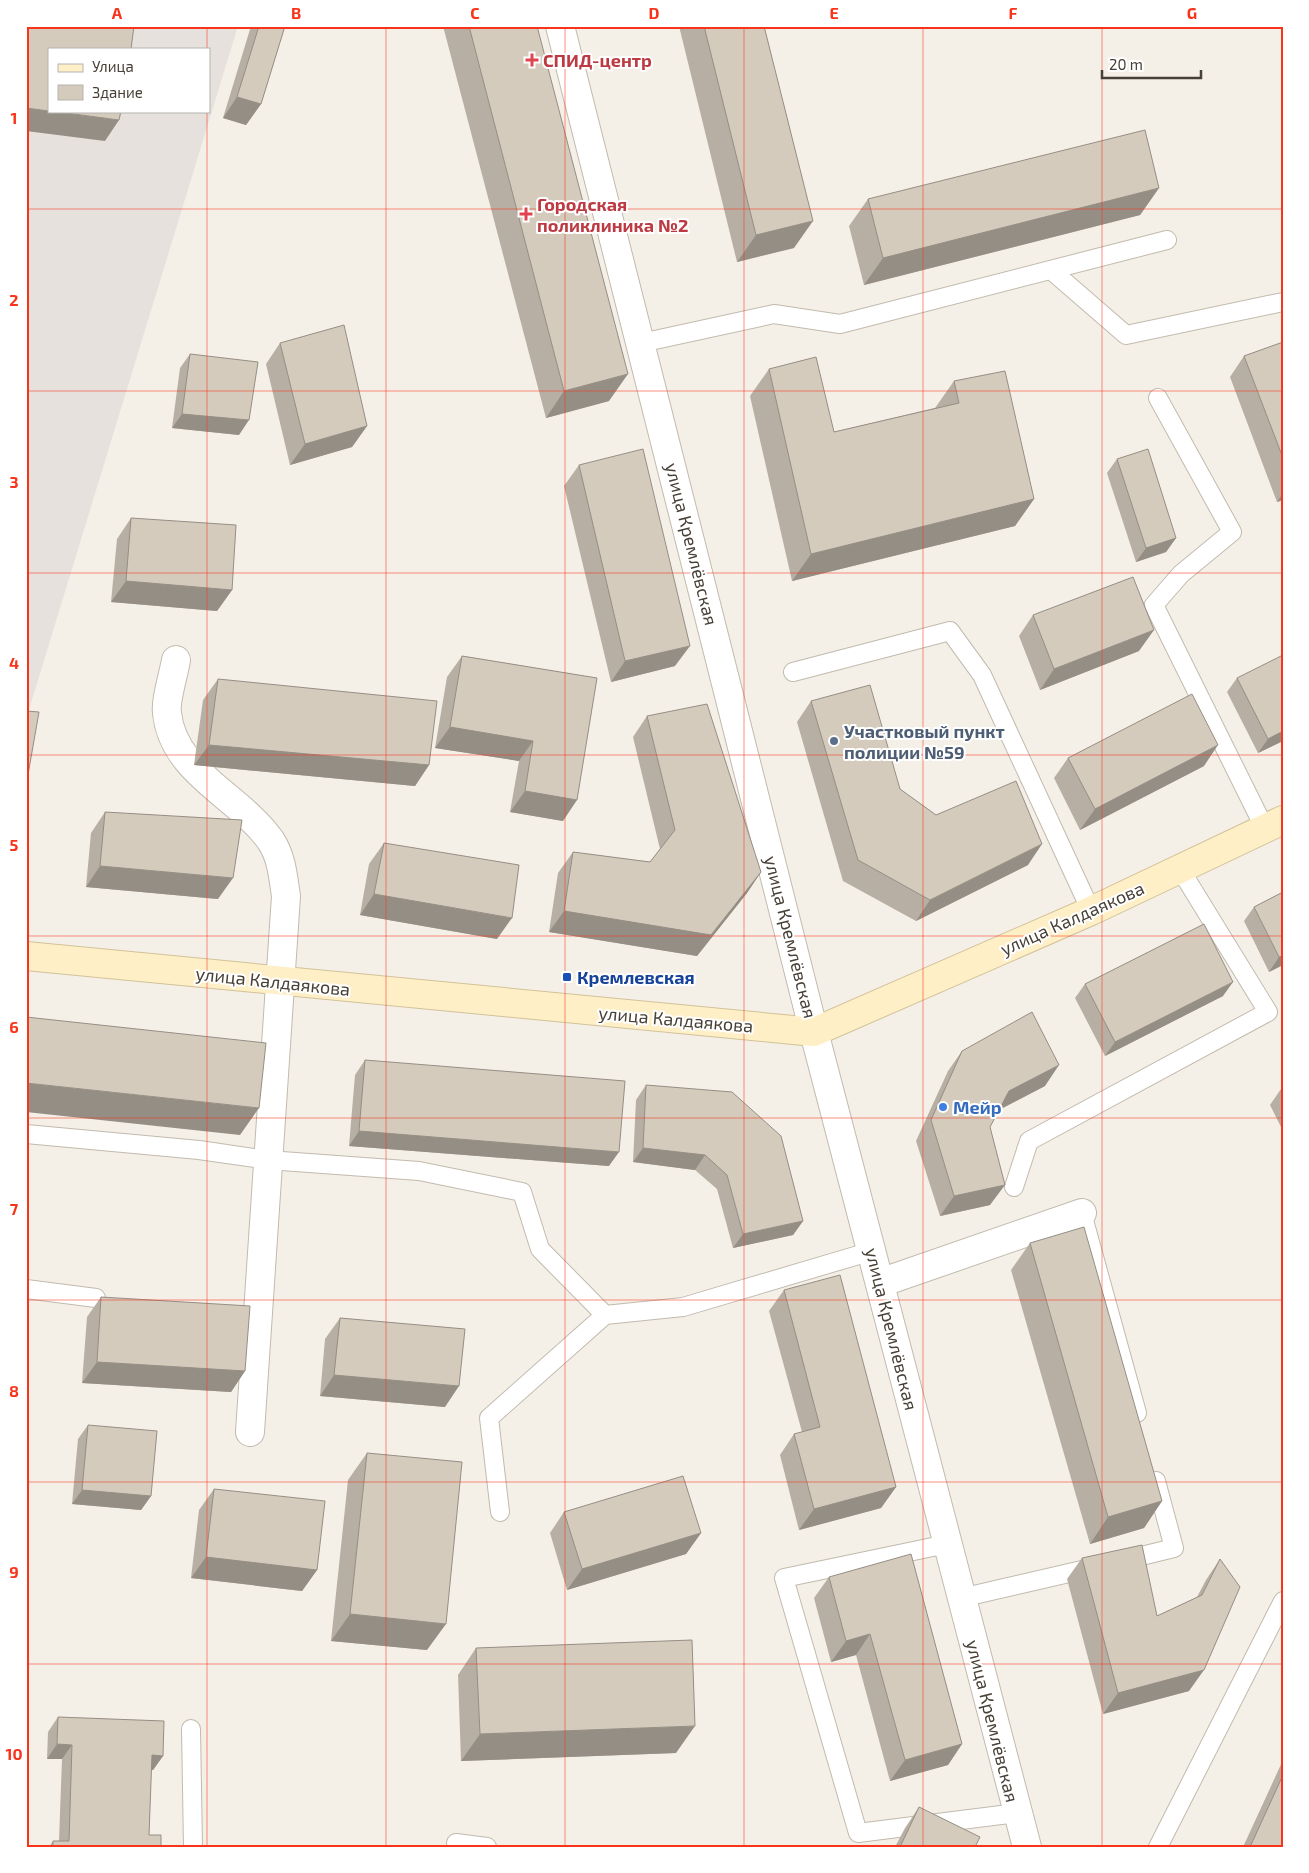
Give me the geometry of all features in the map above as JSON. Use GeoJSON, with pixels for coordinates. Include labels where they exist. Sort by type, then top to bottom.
{"type":"FeatureCollection","features":[{"type":"Feature","properties":{"kind":"street","name":"улица Кремлёвская"},"geometry":{"type":"LineString","coordinates":[[560,26],[814,1032],[1027,1847]]}},
{"type":"Feature","properties":{"kind":"street"},"geometry":{"type":"LineString","coordinates":[[176,660],[166,712],[174,741],[188,763],[259,826],[272,842],[280,860],[286,896],[250,1432]]}},
{"type":"Feature","properties":{"kind":"street","name":"улица Калдаякова"},"geometry":{"type":"LineString","coordinates":[[26,956],[814,1032],[1091,911],[1274,824]]}},
{"type":"Feature","properties":{"kind":"street"},"geometry":{"type":"LineString","coordinates":[[880,1282],[1082,1213]]}},
{"type":"Feature","properties":{"kind":"lane"},"geometry":{"type":"LineString","coordinates":[[640,343],[774,314],[840,324],[1167,240]]}},
{"type":"Feature","properties":{"kind":"lane"},"geometry":{"type":"LineString","coordinates":[[1051,270],[1126,335],[1283,302]]}},
{"type":"Feature","properties":{"kind":"lane"},"geometry":{"type":"LineString","coordinates":[[1158,398],[1232,532],[1181,574],[1154,605],[1274,824]]}},
{"type":"Feature","properties":{"kind":"lane"},"geometry":{"type":"LineString","coordinates":[[793,672],[950,631],[982,675],[1091,911]]}},
{"type":"Feature","properties":{"kind":"lane"},"geometry":{"type":"LineString","coordinates":[[1014,1187],[1029,1141],[1268,1012],[1180,869]]}},
{"type":"Feature","properties":{"kind":"lane"},"geometry":{"type":"LineString","coordinates":[[26,1134],[200,1150],[268,1160],[419,1171],[522,1192],[540,1249],[605,1315]]}},
{"type":"Feature","properties":{"kind":"lane"},"geometry":{"type":"LineString","coordinates":[[1082,1213],[1142,1433]]}},
{"type":"Feature","properties":{"kind":"lane"},"geometry":{"type":"LineString","coordinates":[[500,1512],[489,1418],[605,1315],[683,1307],[872,1251]]}},
{"type":"Feature","properties":{"kind":"lane"},"geometry":{"type":"LineString","coordinates":[[26,1289],[96,1298]]}},
{"type":"Feature","properties":{"kind":"lane"},"geometry":{"type":"LineString","coordinates":[[961,1598],[1174,1548],[1150,1462]]}},
{"type":"Feature","properties":{"kind":"lane"},"geometry":{"type":"LineString","coordinates":[[947,1544],[784,1578],[858,1833],[1017,1813]]}},
{"type":"Feature","properties":{"kind":"lane"},"geometry":{"type":"LineString","coordinates":[[1158,1847],[1283,1601]]}},
{"type":"Feature","properties":{"kind":"lane"},"geometry":{"type":"LineString","coordinates":[[191,1729],[193,1847]]}},
{"type":"Feature","properties":{"kind":"lane"},"geometry":{"type":"LineString","coordinates":[[456,1843],[486,1847]]}},
{"type":"Feature","properties":{"kind":"shaded area"},"geometry":{"type":"Polygon","coordinates":[[[26,26],[238,26],[27,716],[26,26]]]}},
{"type":"Feature","properties":{"kind":"building"},"geometry":{"type":"Polygon","coordinates":[[[26,26],[134,26],[131,48],[48,48],[48,111],[26,108],[26,26]]]}},
{"type":"Feature","properties":{"kind":"building"},"geometry":{"type":"Polygon","coordinates":[[[259,26],[285,26],[261,104],[237,97],[259,26]]]}},
{"type":"Feature","properties":{"kind":"building"},"geometry":{"type":"Polygon","coordinates":[[[469,26],[537,26],[628,374],[564,391],[469,26]]]}},
{"type":"Feature","properties":{"kind":"building"},"geometry":{"type":"Polygon","coordinates":[[[704,26],[764,26],[813,221],[756,235],[704,26]]]}},
{"type":"Feature","properties":{"kind":"building"},"geometry":{"type":"Polygon","coordinates":[[[59,112],[121,112],[119,120],[59,112]]]}},
{"type":"Feature","properties":{"kind":"building"},"geometry":{"type":"Polygon","coordinates":[[[1145,130],[1159,188],[883,258],[868,199],[1145,130]]]}},
{"type":"Feature","properties":{"kind":"building"},"geometry":{"type":"Polygon","coordinates":[[[344,325],[367,426],[305,444],[280,343],[344,325]]]}},
{"type":"Feature","properties":{"kind":"building"},"geometry":{"type":"Polygon","coordinates":[[[1283,342],[1283,458],[1244,356],[1283,342]]]}},
{"type":"Feature","properties":{"kind":"building"},"geometry":{"type":"Polygon","coordinates":[[[190,354],[258,362],[249,420],[182,414],[190,354]]]}},
{"type":"Feature","properties":{"kind":"building"},"geometry":{"type":"Polygon","coordinates":[[[816,357],[834,432],[959,403],[954,381],[1005,371],[1034,499],[811,554],[769,369],[816,357]]]}},
{"type":"Feature","properties":{"kind":"building"},"geometry":{"type":"Polygon","coordinates":[[[643,449],[690,646],[625,661],[579,465],[643,449]]]}},
{"type":"Feature","properties":{"kind":"building"},"geometry":{"type":"Polygon","coordinates":[[[1148,449],[1176,538],[1146,548],[1117,459],[1148,449]]]}},
{"type":"Feature","properties":{"kind":"building"},"geometry":{"type":"Polygon","coordinates":[[[131,518],[236,525],[232,590],[126,581],[131,518]]]}},
{"type":"Feature","properties":{"kind":"building"},"geometry":{"type":"Polygon","coordinates":[[[1133,577],[1154,630],[1054,669],[1033,615],[1133,577]]]}},
{"type":"Feature","properties":{"kind":"building"},"geometry":{"type":"Polygon","coordinates":[[[1283,655],[1283,731],[1268,739],[1237,678],[1283,655]]]}},
{"type":"Feature","properties":{"kind":"building"},"geometry":{"type":"Polygon","coordinates":[[[462,656],[597,678],[577,800],[525,791],[533,741],[450,727],[462,656]]]}},
{"type":"Feature","properties":{"kind":"building"},"geometry":{"type":"Polygon","coordinates":[[[218,679],[437,701],[429,765],[209,745],[218,679]]]}},
{"type":"Feature","properties":{"kind":"building"},"geometry":{"type":"Polygon","coordinates":[[[870,685],[900,789],[936,815],[1016,781],[1042,844],[930,900],[858,860],[811,701],[870,685]]]}},
{"type":"Feature","properties":{"kind":"building"},"geometry":{"type":"Polygon","coordinates":[[[1192,694],[1218,745],[1095,809],[1068,758],[1192,694]]]}},
{"type":"Feature","properties":{"kind":"building"},"geometry":{"type":"Polygon","coordinates":[[[707,704],[761,872],[711,935],[564,911],[573,852],[650,862],[675,830],[647,716],[707,704]]]}},
{"type":"Feature","properties":{"kind":"building"},"geometry":{"type":"Polygon","coordinates":[[[26,711],[39,712],[26,786],[26,711]]]}},
{"type":"Feature","properties":{"kind":"building"},"geometry":{"type":"Polygon","coordinates":[[[105,812],[242,820],[233,878],[100,866],[105,812]]]}},
{"type":"Feature","properties":{"kind":"building"},"geometry":{"type":"Polygon","coordinates":[[[384,843],[519,865],[512,918],[374,894],[384,843]]]}},
{"type":"Feature","properties":{"kind":"building"},"geometry":{"type":"Polygon","coordinates":[[[1283,892],[1283,956],[1279,957],[1254,907],[1283,892]]]}},
{"type":"Feature","properties":{"kind":"building"},"geometry":{"type":"Polygon","coordinates":[[[1204,924],[1233,982],[1115,1042],[1085,984],[1204,924]]]}},
{"type":"Feature","properties":{"kind":"building"},"geometry":{"type":"Polygon","coordinates":[[[1032,1012],[1059,1065],[1009,1091],[990,1127],[1005,1185],[954,1196],[931,1120],[962,1051],[1032,1012]]]}},
{"type":"Feature","properties":{"kind":"building"},"geometry":{"type":"Polygon","coordinates":[[[26,1017],[266,1043],[259,1108],[26,1083],[26,1017]]]}},
{"type":"Feature","properties":{"kind":"building"},"geometry":{"type":"Polygon","coordinates":[[[365,1060],[625,1081],[619,1152],[359,1131],[365,1060]]]}},
{"type":"Feature","properties":{"kind":"building"},"geometry":{"type":"Polygon","coordinates":[[[646,1085],[732,1092],[781,1136],[803,1221],[743,1234],[727,1175],[705,1155],[643,1148],[646,1085]]]}},
{"type":"Feature","properties":{"kind":"building"},"geometry":{"type":"Polygon","coordinates":[[[1084,1227],[1162,1501],[1108,1517],[1030,1243],[1084,1227]]]}},
{"type":"Feature","properties":{"kind":"building"},"geometry":{"type":"Polygon","coordinates":[[[840,1275],[896,1487],[814,1509],[794,1434],[820,1427],[784,1290],[840,1275]]]}},
{"type":"Feature","properties":{"kind":"building"},"geometry":{"type":"Polygon","coordinates":[[[101,1297],[250,1306],[245,1371],[97,1362],[101,1297]]]}},
{"type":"Feature","properties":{"kind":"building"},"geometry":{"type":"Polygon","coordinates":[[[340,1318],[465,1329],[459,1386],[334,1375],[340,1318]]]}},
{"type":"Feature","properties":{"kind":"building"},"geometry":{"type":"Polygon","coordinates":[[[88,1425],[157,1431],[151,1496],[82,1490],[88,1425]]]}},
{"type":"Feature","properties":{"kind":"building"},"geometry":{"type":"Polygon","coordinates":[[[367,1453],[462,1462],[446,1624],[350,1614],[367,1453]]]}},
{"type":"Feature","properties":{"kind":"building"},"geometry":{"type":"Polygon","coordinates":[[[683,1476],[701,1533],[582,1569],[564,1512],[683,1476]]]}},
{"type":"Feature","properties":{"kind":"building"},"geometry":{"type":"Polygon","coordinates":[[[214,1489],[325,1501],[317,1570],[206,1557],[214,1489]]]}},
{"type":"Feature","properties":{"kind":"building"},"geometry":{"type":"Polygon","coordinates":[[[1142,1545],[1157,1616],[1202,1595],[1220,1559],[1240,1587],[1204,1670],[1118,1693],[1082,1558],[1142,1545]]]}},
{"type":"Feature","properties":{"kind":"building"},"geometry":{"type":"Polygon","coordinates":[[[911,1554],[962,1744],[905,1760],[870,1634],[846,1641],[829,1577],[911,1554]]]}},
{"type":"Feature","properties":{"kind":"building"},"geometry":{"type":"Polygon","coordinates":[[[692,1640],[695,1726],[480,1734],[476,1648],[692,1640]]]}},
{"type":"Feature","properties":{"kind":"building"},"geometry":{"type":"Polygon","coordinates":[[[58,1717],[164,1721],[163,1756],[152,1755],[149,1835],[161,1835],[161,1847],[53,1847],[53,1841],[69,1841],[72,1745],[57,1744],[58,1717]]]}},
{"type":"Feature","properties":{"kind":"building"},"geometry":{"type":"Polygon","coordinates":[[[1283,1775],[1283,1847],[1250,1847],[1283,1775]]]}},
{"type":"Feature","properties":{"kind":"building"},"geometry":{"type":"Polygon","coordinates":[[[919,1807],[980,1837],[975,1847],[900,1847],[919,1807]]]}},
{"type":"Feature","properties":{"kind":"place","name":"СПИД-центр"},"geometry":{"type":"Point","coordinates":[532,60]}},
{"type":"Feature","properties":{"kind":"place","name":"Городская поликлиника №2"},"geometry":{"type":"Point","coordinates":[526,214]}},
{"type":"Feature","properties":{"kind":"place","name":"Участковый пункт полиции №59"},"geometry":{"type":"Point","coordinates":[834,741]}},
{"type":"Feature","properties":{"kind":"place","name":"Кремлевская"},"geometry":{"type":"Point","coordinates":[567,977]}},
{"type":"Feature","properties":{"kind":"place","name":"Мейр"},"geometry":{"type":"Point","coordinates":[943,1107]}}]}
